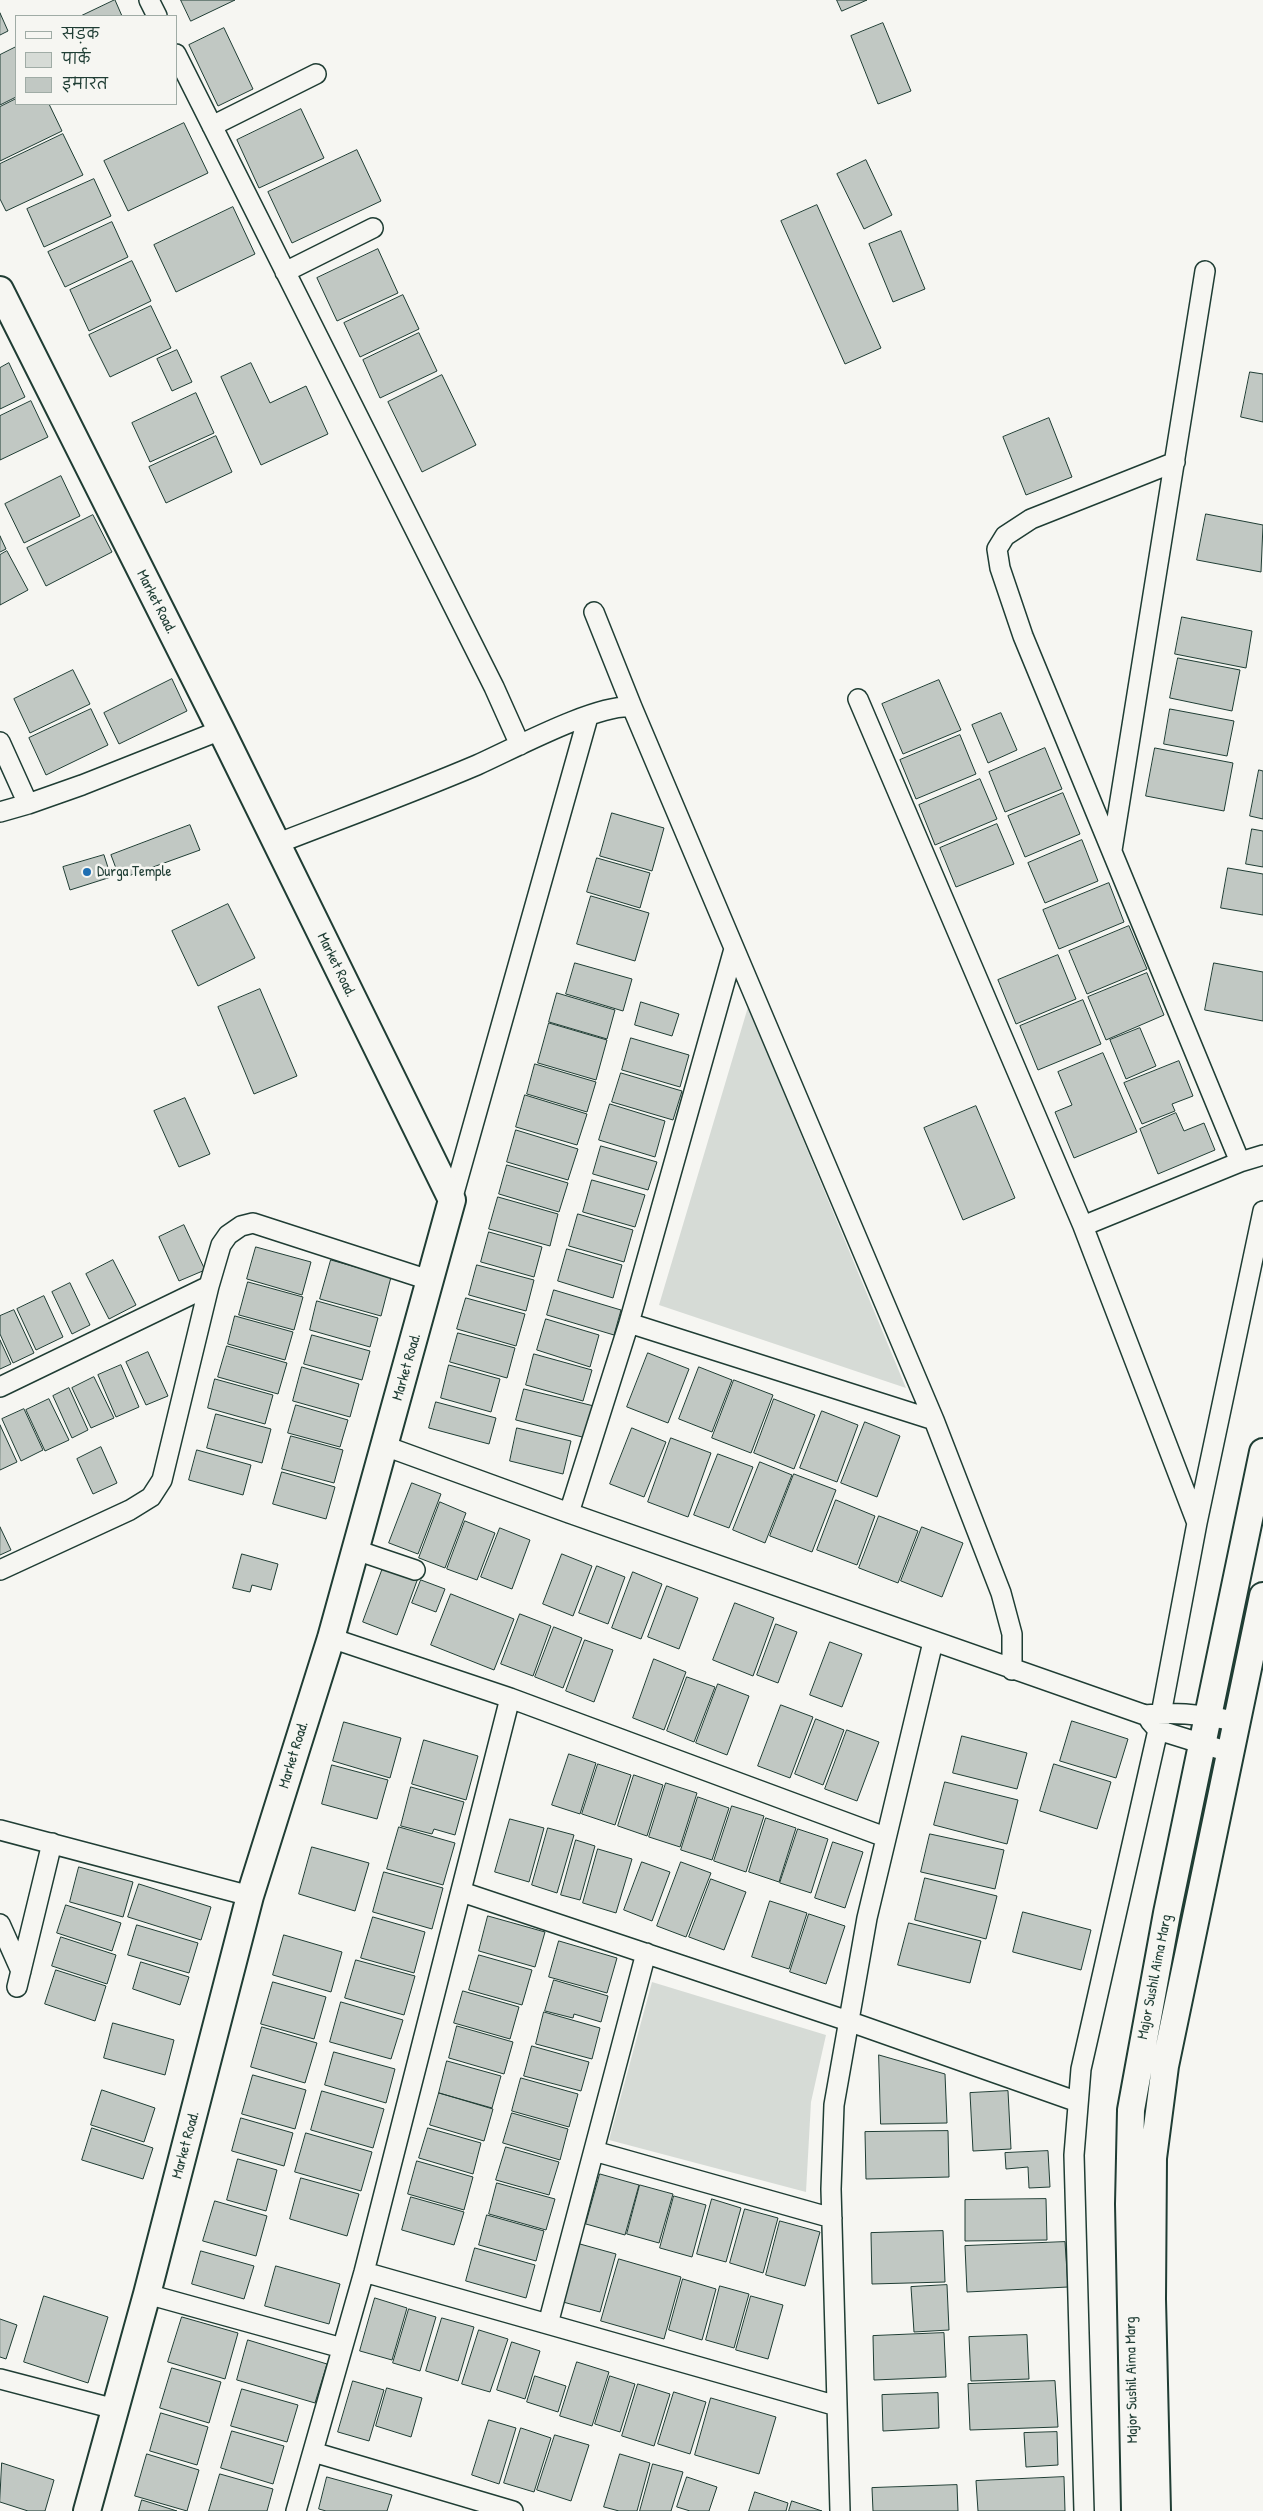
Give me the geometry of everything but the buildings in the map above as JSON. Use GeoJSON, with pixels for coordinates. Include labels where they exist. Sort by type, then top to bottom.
{"type":"FeatureCollection","features":[{"type":"Feature","properties":{"kind":"street"},"geometry":{"type":"LineString","coordinates":[[149,0],[156,15]]}},
{"type":"Feature","properties":{"kind":"street"},"geometry":{"type":"LineString","coordinates":[[178,58],[490,678],[520,745]]}},
{"type":"Feature","properties":{"kind":"street"},"geometry":{"type":"LineString","coordinates":[[212,126],[316,74]]}},
{"type":"Feature","properties":{"kind":"street"},"geometry":{"type":"LineString","coordinates":[[286,272],[373,228]]}},
{"type":"Feature","properties":{"kind":"street"},"geometry":{"type":"LineString","coordinates":[[1112,850],[1205,271]]}},
{"type":"Feature","properties":{"kind":"street","name":"Market Road."},"geometry":{"type":"LineString","coordinates":[[0,290],[221,730],[452,1200],[432,1281],[331,1638],[250,1896],[147,2294],[86,2511]]}},
{"type":"Feature","properties":{"kind":"street"},"geometry":{"type":"LineString","coordinates":[[1175,462],[1032,519],[1005,536],[997,549],[1000,568],[1023,636],[1240,1162]]}},
{"type":"Feature","properties":{"kind":"street"},"geometry":{"type":"LineString","coordinates":[[594,612],[632,708],[934,1420],[1001,1593],[1010,1626],[1012,1670]]}},
{"type":"Feature","properties":{"kind":"street"},"geometry":{"type":"LineString","coordinates":[[858,699],[1083,1226],[1197,1523]]}},
{"type":"Feature","properties":{"kind":"street"},"geometry":{"type":"LineString","coordinates":[[276,844],[476,765],[588,716],[611,708],[632,708]]}},
{"type":"Feature","properties":{"kind":"street"},"geometry":{"type":"LineString","coordinates":[[452,1200],[588,716]]}},
{"type":"Feature","properties":{"kind":"street"},"geometry":{"type":"LineString","coordinates":[[0,812],[28,804],[221,730]]}},
{"type":"Feature","properties":{"kind":"street"},"geometry":{"type":"LineString","coordinates":[[0,742],[28,804]]}},
{"type":"Feature","properties":{"kind":"street"},"geometry":{"type":"LineString","coordinates":[[569,1513],[629,1323],[734,949]]}},
{"type":"Feature","properties":{"kind":"street"},"geometry":{"type":"LineString","coordinates":[[1083,1226],[1240,1162],[1263,1155]]}},
{"type":"Feature","properties":{"kind":"street"},"geometry":{"type":"LineString","coordinates":[[1084,2511],[1074,2156],[1081,2069],[1263,1211]]}},
{"type":"Feature","properties":{"kind":"street"},"geometry":{"type":"LineString","coordinates":[[0,1570],[130,1510],[151,1497],[162,1480],[208,1286],[221,1245],[228,1235],[240,1226],[253,1223],[432,1281]]}},
{"type":"Feature","properties":{"kind":"street"},"geometry":{"type":"LineString","coordinates":[[0,1387],[208,1286]]}},
{"type":"Feature","properties":{"kind":"street"},"geometry":{"type":"LineString","coordinates":[[629,1323],[934,1420]]}},
{"type":"Feature","properties":{"kind":"street"},"geometry":{"type":"LineString","coordinates":[[385,1446],[932,1642],[1154,1719],[1202,1743],[1232,1753]]}},
{"type":"Feature","properties":{"kind":"street","name":"Major Sushil Aima Marg"},"geometry":{"type":"LineString","coordinates":[[1135,2511],[1129,2204],[1131,2110],[1147,2015],[1263,1452]]}},
{"type":"Feature","properties":{"kind":"street"},"geometry":{"type":"LineString","coordinates":[[356,1550],[415,1570]]}},
{"type":"Feature","properties":{"kind":"street","name":"Major Sushil Aima Marg"},"geometry":{"type":"LineString","coordinates":[[1157,2511],[1152,2300],[1153,2158],[1165,2066],[1232,1753],[1263,1596]]}},
{"type":"Feature","properties":{"kind":"street"},"geometry":{"type":"LineString","coordinates":[[331,1638],[510,1698],[884,1837]]}},
{"type":"Feature","properties":{"kind":"street"},"geometry":{"type":"LineString","coordinates":[[840,2511],[832,2218],[834,2105],[848,2021],[884,1837],[932,1642]]}},
{"type":"Feature","properties":{"kind":"street"},"geometry":{"type":"LineString","coordinates":[[296,2511],[364,2272],[510,1698]]}},
{"type":"Feature","properties":{"kind":"street"},"geometry":{"type":"LineString","coordinates":[[1154,1719],[1208,1715],[1238,1722]]}},
{"type":"Feature","properties":{"kind":"street"},"geometry":{"type":"LineString","coordinates":[[0,1830],[250,1896]]}},
{"type":"Feature","properties":{"kind":"street"},"geometry":{"type":"LineString","coordinates":[[0,1924],[19,1979],[52,1843]]}},
{"type":"Feature","properties":{"kind":"street"},"geometry":{"type":"LineString","coordinates":[[462,1892],[848,2021],[1078,2102]]}},
{"type":"Feature","properties":{"kind":"street"},"geometry":{"type":"LineString","coordinates":[[548,2324],[646,1953]]}},
{"type":"Feature","properties":{"kind":"street"},"geometry":{"type":"LineString","coordinates":[[594,2150],[832,2218]]}},
{"type":"Feature","properties":{"kind":"street"},"geometry":{"type":"LineString","coordinates":[[364,2272],[837,2406]]}},
{"type":"Feature","properties":{"kind":"street"},"geometry":{"type":"LineString","coordinates":[[147,2294],[342,2348]]}},
{"type":"Feature","properties":{"kind":"street"},"geometry":{"type":"LineString","coordinates":[[0,2379],[115,2410]]}},
{"type":"Feature","properties":{"kind":"street"},"geometry":{"type":"LineString","coordinates":[[313,2452],[490,2508],[514,2511]]}},
{"type":"Feature","properties":{"kind":"green space"},"geometry":{"type":"Polygon","coordinates":[[[748,1007],[906,1388],[659,1305],[748,1007]]]}},
{"type":"Feature","properties":{"kind":"green space"},"geometry":{"type":"Polygon","coordinates":[[[652,1982],[826,2035],[811,2102],[806,2192],[609,2140],[652,1982]]]}},
{"type":"Feature","properties":{"kind":"place","name":"Durga Temple"},"geometry":{"type":"Point","coordinates":[87,872]}}]}
